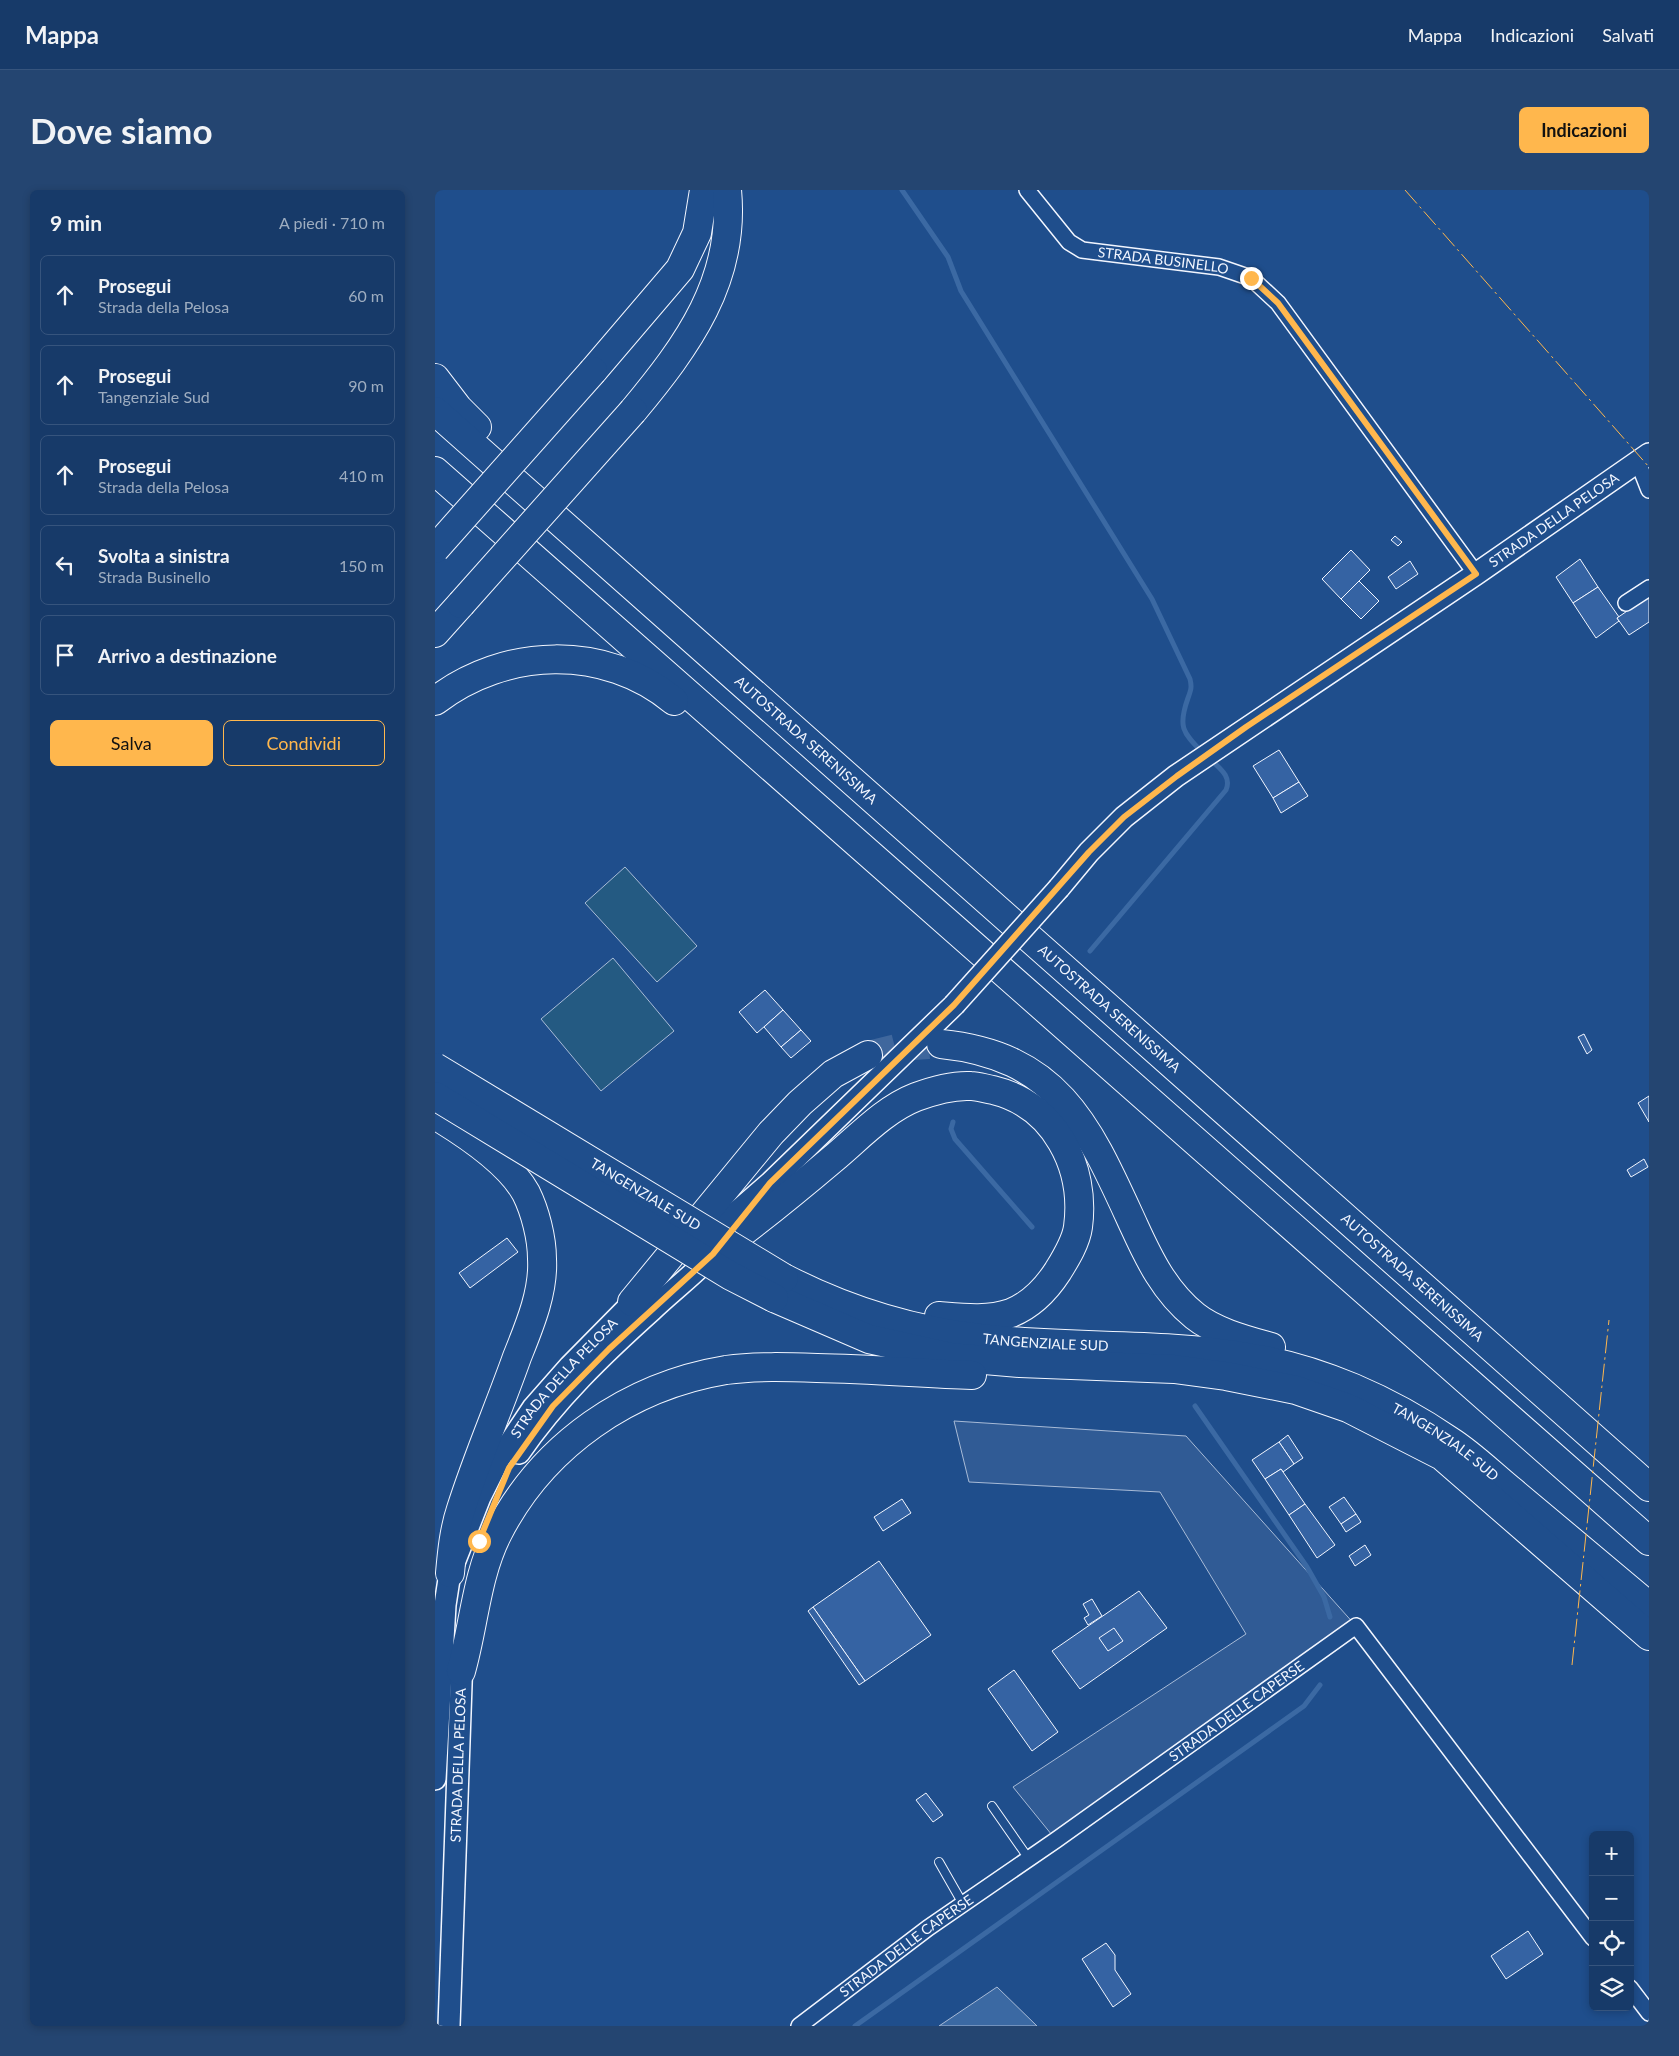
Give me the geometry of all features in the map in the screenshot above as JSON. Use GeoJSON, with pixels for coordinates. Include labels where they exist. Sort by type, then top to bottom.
{"type":"FeatureCollection","features":[{"type":"Feature","properties":{"kind":"highway"},"geometry":{"type":"LineString","coordinates":[[435,549],[593,371],[680,269],[697,232],[704,190]]}},
{"type":"Feature","properties":{"kind":"highway"},"geometry":{"type":"LineString","coordinates":[[435,633],[633,411],[682,350],[704,310],[723,257],[728,220],[727,190]]}},
{"type":"Feature","properties":{"kind":"highway"},"geometry":{"type":"LineString","coordinates":[[435,378],[471,422],[1003,913]]}},
{"type":"Feature","properties":{"kind":"highway","name":"AUTOSTRADA SERENISSIMA"},"geometry":{"type":"LineString","coordinates":[[435,411],[1649,1487]]}},
{"type":"Feature","properties":{"kind":"highway"},"geometry":{"type":"LineString","coordinates":[[435,470],[1649,1542]]}},
{"type":"Feature","properties":{"kind":"highway"},"geometry":{"type":"LineString","coordinates":[[435,701],[476,676],[513,663],[533,660],[567,659],[586,662],[617,669],[647,682],[662,691],[1057,1020]]}},
{"type":"Feature","properties":{"kind":"highway"},"geometry":{"type":"LineString","coordinates":[[941,1044],[968,1047],[1009,1060],[1034,1074],[1054,1090],[1078,1116],[1096,1145],[1151,1264],[1172,1293],[1195,1316],[1224,1332],[1349,1372],[1391,1393],[1424,1415],[1451,1442]]}},
{"type":"Feature","properties":{"kind":"highway"},"geometry":{"type":"LineString","coordinates":[[632,1302],[788,1115],[833,1074],[868,1055]]}},
{"type":"Feature","properties":{"kind":"highway","name":"TANGENZIALE SUD"},"geometry":{"type":"LineString","coordinates":[[435,1067],[779,1288],[869,1339],[950,1357],[1020,1363],[1174,1370],[1226,1376],[1296,1390],[1348,1408],[1442,1456],[1649,1636]]}},
{"type":"Feature","properties":{"kind":"highway"},"geometry":{"type":"LineString","coordinates":[[713,1254],[778,1205],[895,1109],[915,1098],[943,1089],[972,1086],[1005,1093],[1030,1105],[1052,1126],[1068,1150],[1079,1188],[1078,1228],[1067,1257],[1047,1288],[1011,1312],[973,1319],[924,1315],[856,1298],[836,1295],[822,1298]]}},
{"type":"Feature","properties":{"kind":"highway","name":"TANGENZIALE SUD"},"geometry":{"type":"LineString","coordinates":[[435,1096],[731,1276],[822,1298],[903,1325],[979,1338],[1178,1349],[1248,1357],[1312,1373],[1349,1387],[1395,1408],[1451,1442],[1649,1606]]}},
{"type":"Feature","properties":{"kind":"highway"},"geometry":{"type":"LineString","coordinates":[[435,1114],[467,1135],[501,1163],[526,1193],[537,1228],[543,1259],[537,1296],[526,1335],[461,1509],[453,1540],[450,1572]]}},
{"type":"Feature","properties":{"kind":"highway"},"geometry":{"type":"LineString","coordinates":[[461,1672],[470,1639],[484,1568],[498,1533],[523,1492],[550,1459],[595,1421],[640,1396],[683,1381],[727,1370],[779,1367],[1057,1380],[1174,1370]]}},
{"type":"Feature","properties":{"kind":"street","name":"STRADA BUSINELLO"},"geometry":{"type":"LineString","coordinates":[[1027,190],[1069,242],[1082,250],[1219,266],[1251,278],[1278,303],[1476,574]]}},
{"type":"Feature","properties":{"kind":"street","name":"STRADA DELLA PELOSA"},"geometry":{"type":"LineString","coordinates":[[435,1779],[445,1605],[450,1572],[480,1498],[499,1459],[518,1429],[570,1366],[632,1302],[770,1183],[954,1005],[1089,852],[1124,817],[1177,776],[1644,458],[1649,490]]}},
{"type":"Feature","properties":{"kind":"street"},"geometry":{"type":"LineString","coordinates":[[1626,602],[1649,588]]}},
{"type":"Feature","properties":{"kind":"street","name":"STRADA DELLA PELOSA"},"geometry":{"type":"LineString","coordinates":[[449,2026],[461,1672],[467,1593],[479,1541],[509,1468],[553,1406],[609,1349],[713,1254],[745,1217],[770,1183]]}},
{"type":"Feature","properties":{"kind":"street","name":"STRADA DELLE CAPERSE"},"geometry":{"type":"LineString","coordinates":[[799,2026],[963,1904],[1356,1626],[1589,1933]]}},
{"type":"Feature","properties":{"kind":"street"},"geometry":{"type":"LineString","coordinates":[[1634,1993],[1649,2012]]}},
{"type":"Feature","properties":{"kind":"lane"},"geometry":{"type":"LineString","coordinates":[[992,1806],[1029,1859]]}},
{"type":"Feature","properties":{"kind":"lane"},"geometry":{"type":"LineString","coordinates":[[939,1862],[963,1904]]}},
{"type":"Feature","properties":{"kind":"shaded area"},"geometry":{"type":"Polygon","coordinates":[[[625,867],[697,946],[657,982],[585,903],[625,867]]]}},
{"type":"Feature","properties":{"kind":"shaded area"},"geometry":{"type":"Polygon","coordinates":[[[613,958],[674,1031],[601,1091],[541,1019],[613,958]]]}},
{"type":"Feature","properties":{"kind":"shaded area"},"geometry":{"type":"Polygon","coordinates":[[[954,1421],[1186,1436],[1356,1626],[1056,1840],[1013,1787],[1246,1634],[1160,1492],[969,1482],[954,1421]]]}},
{"type":"Feature","properties":{"kind":"shaded area"},"geometry":{"type":"Polygon","coordinates":[[[997,1987],[1037,2026],[939,2026],[997,1987]]]}},
{"type":"Feature","properties":{"kind":"building"},"geometry":{"type":"Polygon","coordinates":[[[1395,536],[1402,542],[1398,546],[1391,540],[1395,536]]]}},
{"type":"Feature","properties":{"kind":"building"},"geometry":{"type":"Polygon","coordinates":[[[1351,550],[1370,570],[1341,599],[1322,579],[1351,550]]]}},
{"type":"Feature","properties":{"kind":"building"},"geometry":{"type":"Polygon","coordinates":[[[1580,559],[1598,587],[1573,603],[1556,577],[1580,559]]]}},
{"type":"Feature","properties":{"kind":"building"},"geometry":{"type":"Polygon","coordinates":[[[1410,561],[1418,574],[1396,589],[1388,577],[1410,561]]]}},
{"type":"Feature","properties":{"kind":"building"},"geometry":{"type":"Polygon","coordinates":[[[1359,581],[1379,601],[1361,619],[1341,599],[1359,581]]]}},
{"type":"Feature","properties":{"kind":"building"},"geometry":{"type":"Polygon","coordinates":[[[1598,587],[1619,617],[1617,618],[1619,621],[1596,638],[1573,603],[1598,587]]]}},
{"type":"Feature","properties":{"kind":"building"},"geometry":{"type":"Polygon","coordinates":[[[1649,596],[1649,622],[1629,635],[1617,618],[1649,596]]]}},
{"type":"Feature","properties":{"kind":"building"},"geometry":{"type":"Polygon","coordinates":[[[1279,750],[1299,782],[1273,798],[1253,766],[1279,750]]]}},
{"type":"Feature","properties":{"kind":"building"},"geometry":{"type":"Polygon","coordinates":[[[1299,782],[1308,796],[1281,813],[1273,798],[1299,782]]]}},
{"type":"Feature","properties":{"kind":"building"},"geometry":{"type":"Polygon","coordinates":[[[765,990],[783,1010],[757,1033],[739,1012],[765,990]]]}},
{"type":"Feature","properties":{"kind":"building"},"geometry":{"type":"Polygon","coordinates":[[[783,1010],[801,1030],[781,1047],[764,1027],[783,1010]]]}},
{"type":"Feature","properties":{"kind":"building"},"geometry":{"type":"Polygon","coordinates":[[[801,1030],[811,1041],[791,1058],[781,1047],[801,1030]]]}},
{"type":"Feature","properties":{"kind":"building"},"geometry":{"type":"Polygon","coordinates":[[[1584,1034],[1592,1050],[1587,1054],[1578,1037],[1584,1034]]]}},
{"type":"Feature","properties":{"kind":"building"},"geometry":{"type":"Polygon","coordinates":[[[1649,1096],[1649,1122],[1638,1103],[1649,1096]]]}},
{"type":"Feature","properties":{"kind":"building"},"geometry":{"type":"Polygon","coordinates":[[[1644,1159],[1648,1167],[1631,1177],[1627,1170],[1644,1159]]]}},
{"type":"Feature","properties":{"kind":"building"},"geometry":{"type":"Polygon","coordinates":[[[507,1238],[518,1252],[470,1288],[459,1273],[507,1238]]]}},
{"type":"Feature","properties":{"kind":"building"},"geometry":{"type":"Polygon","coordinates":[[[1288,1435],[1303,1458],[1294,1464],[1279,1442],[1288,1435]]]}},
{"type":"Feature","properties":{"kind":"building"},"geometry":{"type":"Polygon","coordinates":[[[1279,1442],[1294,1464],[1283,1472],[1281,1469],[1265,1479],[1252,1460],[1279,1442]]]}},
{"type":"Feature","properties":{"kind":"building"},"geometry":{"type":"Polygon","coordinates":[[[1281,1469],[1305,1504],[1289,1515],[1265,1479],[1281,1469]]]}},
{"type":"Feature","properties":{"kind":"building"},"geometry":{"type":"Polygon","coordinates":[[[1344,1497],[1356,1514],[1341,1524],[1329,1507],[1344,1497]]]}},
{"type":"Feature","properties":{"kind":"building"},"geometry":{"type":"Polygon","coordinates":[[[902,1499],[911,1513],[883,1531],[874,1517],[902,1499]]]}},
{"type":"Feature","properties":{"kind":"building"},"geometry":{"type":"Polygon","coordinates":[[[1305,1504],[1335,1545],[1317,1558],[1289,1515],[1305,1504]]]}},
{"type":"Feature","properties":{"kind":"building"},"geometry":{"type":"Polygon","coordinates":[[[1356,1514],[1361,1522],[1346,1532],[1341,1524],[1356,1514]]]}},
{"type":"Feature","properties":{"kind":"building"},"geometry":{"type":"Polygon","coordinates":[[[1365,1545],[1371,1555],[1355,1566],[1349,1556],[1365,1545]]]}},
{"type":"Feature","properties":{"kind":"building"},"geometry":{"type":"Polygon","coordinates":[[[879,1561],[931,1635],[865,1681],[813,1607],[879,1561]]]}},
{"type":"Feature","properties":{"kind":"building"},"geometry":{"type":"Polygon","coordinates":[[[1139,1591],[1167,1628],[1080,1689],[1052,1651],[1139,1591]]]}},
{"type":"Feature","properties":{"kind":"building"},"geometry":{"type":"Polygon","coordinates":[[[1092,1599],[1102,1616],[1088,1625],[1084,1618],[1089,1615],[1083,1604],[1092,1599]]]}},
{"type":"Feature","properties":{"kind":"building"},"geometry":{"type":"Polygon","coordinates":[[[813,1607],[865,1681],[859,1685],[808,1611],[813,1607]]]}},
{"type":"Feature","properties":{"kind":"building"},"geometry":{"type":"Polygon","coordinates":[[[1114,1628],[1123,1641],[1108,1651],[1099,1638],[1114,1628]]]}},
{"type":"Feature","properties":{"kind":"building"},"geometry":{"type":"Polygon","coordinates":[[[1014,1670],[1058,1732],[1032,1751],[988,1689],[1014,1670]]]}},
{"type":"Feature","properties":{"kind":"building"},"geometry":{"type":"Polygon","coordinates":[[[926,1793],[943,1815],[933,1822],[916,1800],[926,1793]]]}},
{"type":"Feature","properties":{"kind":"building"},"geometry":{"type":"Polygon","coordinates":[[[1528,1931],[1543,1954],[1506,1979],[1491,1956],[1528,1931]]]}},
{"type":"Feature","properties":{"kind":"building"},"geometry":{"type":"Polygon","coordinates":[[[1106,1943],[1115,1955],[1115,1970],[1131,1994],[1113,2007],[1082,1959],[1106,1943]]]}},
{"type":"Feature","properties":{"kind":"waterway"},"geometry":{"type":"LineString","coordinates":[[902,190],[948,257],[961,291],[1152,599],[1190,679],[1191,688],[1183,715],[1183,722],[1186,734],[1202,752]]}},
{"type":"Feature","properties":{"kind":"waterway"},"geometry":{"type":"LineString","coordinates":[[1090,951],[1226,790],[1226,776],[1210,759]]}},
{"type":"Feature","properties":{"kind":"waterway"},"geometry":{"type":"LineString","coordinates":[[953,1122],[951,1129],[955,1139],[1032,1227]]}},
{"type":"Feature","properties":{"kind":"waterway"},"geometry":{"type":"LineString","coordinates":[[1195,1406],[1307,1567],[1324,1597],[1330,1617]]}},
{"type":"Feature","properties":{"kind":"waterway"},"geometry":{"type":"LineString","coordinates":[[855,2026],[1304,1706],[1320,1685]]}},
{"type":"Feature","properties":{"kind":"tunnel"},"geometry":{"type":"LineString","coordinates":[[868,1055],[900,1047],[929,1045]]}},
{"type":"Feature","properties":{"kind":"power"},"geometry":{"type":"LineString","coordinates":[[1405,190],[1649,467]]}},
{"type":"Feature","properties":{"kind":"power"},"geometry":{"type":"LineString","coordinates":[[1572,1665],[1609,1320]]}},
{"type":"Feature","properties":{"kind":"route"},"geometry":{"type":"LineString","coordinates":[[479,1541],[491,1507],[509,1468],[553,1406],[609,1349],[713,1254],[755,1205],[770,1183],[880,1079],[954,1005],[1089,852],[1124,817],[1177,776],[1246,727],[1476,574],[1278,303],[1251,278]]}}]}
